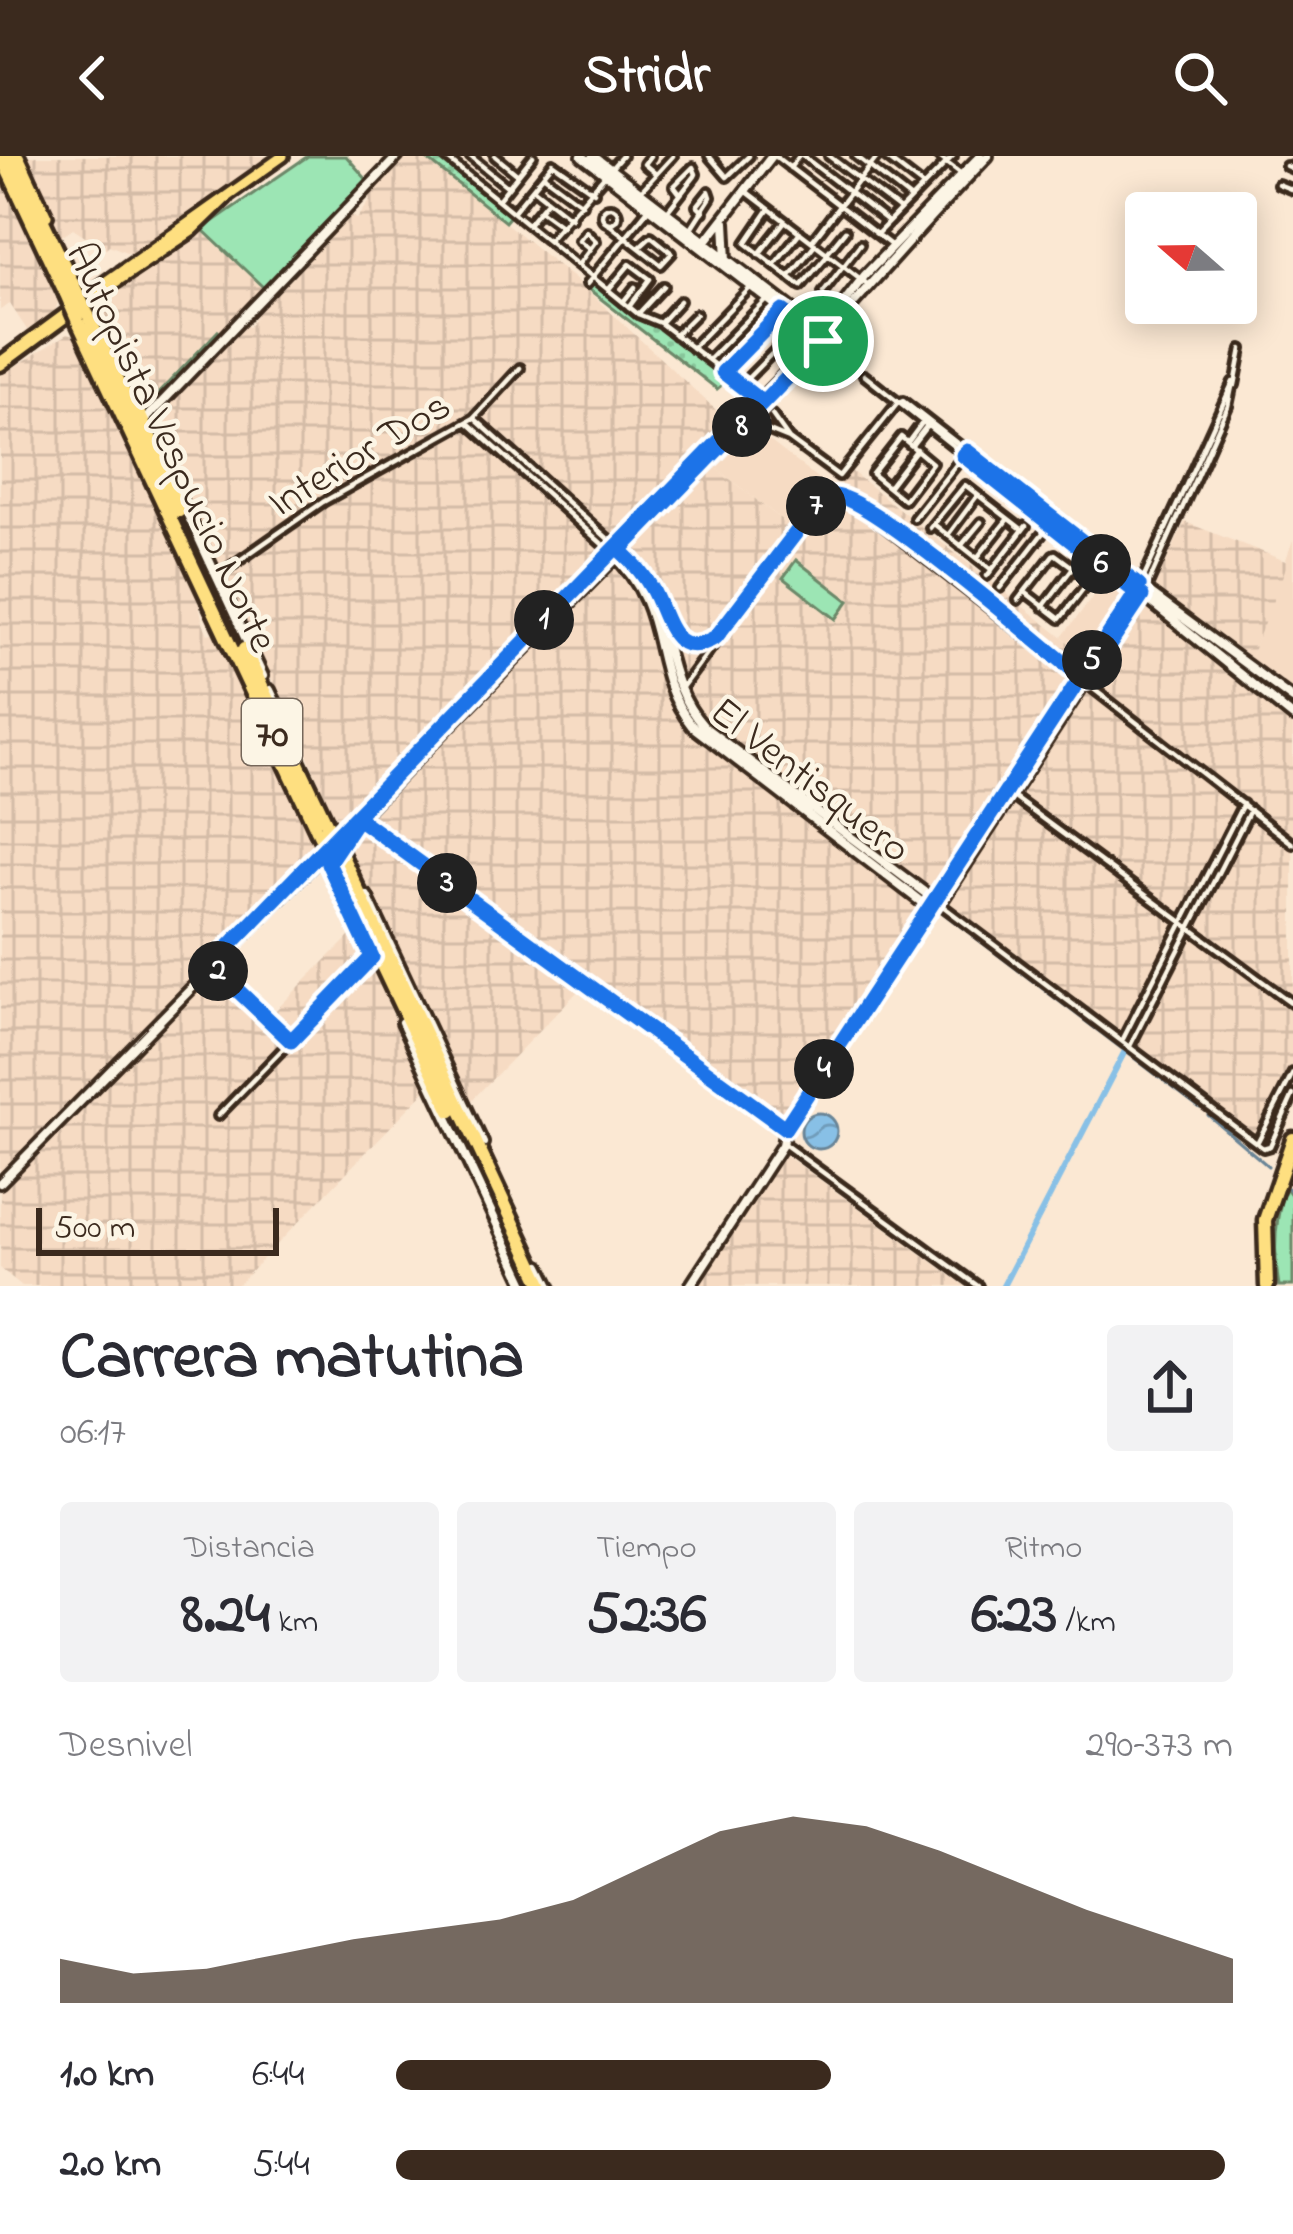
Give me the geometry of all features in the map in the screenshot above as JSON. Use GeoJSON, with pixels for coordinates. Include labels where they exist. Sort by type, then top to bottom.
{"type":"FeatureCollection","features":[{"type":"Feature","properties":{"kind":"highway","name":"Autopista Vespucio Norte"},"geometry":{"type":"LineString","coordinates":[[2,156],[174,502],[231,632]]}},
{"type":"Feature","properties":{"kind":"highway","name":"Autopista Vespucio Norte"},"geometry":{"type":"LineString","coordinates":[[16,156],[158,487],[332,840],[530,1286]]}},
{"type":"Feature","properties":{"kind":"highway"},"geometry":{"type":"LineString","coordinates":[[0,361],[77,305]]}},
{"type":"Feature","properties":{"kind":"highway"},"geometry":{"type":"LineString","coordinates":[[0,361],[63,328],[77,305]]}},
{"type":"Feature","properties":{"kind":"highway"},"geometry":{"type":"LineString","coordinates":[[134,451],[158,487]]}},
{"type":"Feature","properties":{"kind":"highway"},"geometry":{"type":"LineString","coordinates":[[161,457],[174,502]]}},
{"type":"Feature","properties":{"kind":"highway"},"geometry":{"type":"LineString","coordinates":[[231,632],[240,677]]}},
{"type":"Feature","properties":{"kind":"highway"},"geometry":{"type":"LineString","coordinates":[[231,632],[267,683]]}},
{"type":"Feature","properties":{"kind":"highway"},"geometry":{"type":"LineString","coordinates":[[444,1057],[457,1113]]}},
{"type":"Feature","properties":{"kind":"highway"},"geometry":{"type":"LineString","coordinates":[[429,1080],[457,1113]]}},
{"type":"Feature","properties":{"kind":"highway","name":"Autopista Vespucio Norte"},"geometry":{"type":"LineString","coordinates":[[457,1113],[546,1286]]}},
{"type":"Feature","properties":{"kind":"highway"},"geometry":{"type":"LineString","coordinates":[[1270,1286],[1265,1220],[1293,1138]]}},
{"type":"Feature","properties":{"kind":"highway"},"geometry":{"type":"LineString","coordinates":[[1270,1286],[1271,1215],[1293,1153]]}},
{"type":"Feature","properties":{"kind":"main road"},"geometry":{"type":"LineString","coordinates":[[77,305],[281,157]]}},
{"type":"Feature","properties":{"kind":"main road"},"geometry":{"type":"LineString","coordinates":[[0,167],[161,457]]}},
{"type":"Feature","properties":{"kind":"main road"},"geometry":{"type":"LineString","coordinates":[[77,305],[158,246]]}},
{"type":"Feature","properties":{"kind":"main road"},"geometry":{"type":"LineString","coordinates":[[77,305],[134,451]]}},
{"type":"Feature","properties":{"kind":"street"},"geometry":{"type":"LineString","coordinates":[[144,421],[398,156]]}},
{"type":"Feature","properties":{"kind":"street"},"geometry":{"type":"LineString","coordinates":[[444,156],[638,314],[659,323],[741,385],[789,439]]}},
{"type":"Feature","properties":{"kind":"street"},"geometry":{"type":"LineString","coordinates":[[470,156],[508,187]]}},
{"type":"Feature","properties":{"kind":"street"},"geometry":{"type":"LineString","coordinates":[[495,156],[518,175]]}},
{"type":"Feature","properties":{"kind":"street"},"geometry":{"type":"LineString","coordinates":[[498,200],[530,159],[520,156]]}},
{"type":"Feature","properties":{"kind":"street"},"geometry":{"type":"LineString","coordinates":[[582,156],[822,336]]}},
{"type":"Feature","properties":{"kind":"street"},"geometry":{"type":"LineString","coordinates":[[594,156],[608,172]]}},
{"type":"Feature","properties":{"kind":"street"},"geometry":{"type":"LineString","coordinates":[[548,240],[622,156]]}},
{"type":"Feature","properties":{"kind":"street"},"geometry":{"type":"LineString","coordinates":[[650,156],[644,164],[656,174]]}},
{"type":"Feature","properties":{"kind":"street"},"geometry":{"type":"LineString","coordinates":[[638,195],[673,156]]}},
{"type":"Feature","properties":{"kind":"street"},"geometry":{"type":"LineString","coordinates":[[709,156],[727,177],[745,160],[757,176]]}},
{"type":"Feature","properties":{"kind":"street"},"geometry":{"type":"LineString","coordinates":[[716,164],[723,156]]}},
{"type":"Feature","properties":{"kind":"street"},"geometry":{"type":"LineString","coordinates":[[703,245],[773,156],[894,248]]}},
{"type":"Feature","properties":{"kind":"street"},"geometry":{"type":"LineString","coordinates":[[790,168],[801,156],[888,222]]}},
{"type":"Feature","properties":{"kind":"street"},"geometry":{"type":"LineString","coordinates":[[829,156],[900,210]]}},
{"type":"Feature","properties":{"kind":"street"},"geometry":{"type":"LineString","coordinates":[[856,156],[911,199]]}},
{"type":"Feature","properties":{"kind":"street"},"geometry":{"type":"LineString","coordinates":[[789,277],[881,156],[923,186]]}},
{"type":"Feature","properties":{"kind":"street"},"geometry":{"type":"LineString","coordinates":[[938,156],[967,179]]}},
{"type":"Feature","properties":{"kind":"street"},"geometry":{"type":"LineString","coordinates":[[876,235],[952,156]]}},
{"type":"Feature","properties":{"kind":"street"},"geometry":{"type":"LineString","coordinates":[[691,474],[766,409],[864,281],[967,179],[984,156]]}},
{"type":"Feature","properties":{"kind":"street"},"geometry":{"type":"LineString","coordinates":[[513,212],[554,163],[593,192]]}},
{"type":"Feature","properties":{"kind":"street"},"geometry":{"type":"LineString","coordinates":[[543,175],[583,205]]}},
{"type":"Feature","properties":{"kind":"street"},"geometry":{"type":"LineString","coordinates":[[1278,184],[1293,190]]}},
{"type":"Feature","properties":{"kind":"street"},"geometry":{"type":"LineString","coordinates":[[533,188],[571,218]]}},
{"type":"Feature","properties":{"kind":"street"},"geometry":{"type":"LineString","coordinates":[[746,191],[864,281]]}},
{"type":"Feature","properties":{"kind":"street"},"geometry":{"type":"LineString","coordinates":[[664,215],[680,194]]}},
{"type":"Feature","properties":{"kind":"street"},"geometry":{"type":"LineString","coordinates":[[528,224],[547,200]]}},
{"type":"Feature","properties":{"kind":"street"},"geometry":{"type":"LineString","coordinates":[[587,284],[650,204]]}},
{"type":"Feature","properties":{"kind":"street"},"geometry":{"type":"LineString","coordinates":[[769,209],[746,242],[803,287],[844,231]]}},
{"type":"Feature","properties":{"kind":"street"},"geometry":{"type":"LineString","coordinates":[[540,210],[562,226]]}},
{"type":"Feature","properties":{"kind":"street"},"geometry":{"type":"LineString","coordinates":[[688,233],[703,212]]}},
{"type":"Feature","properties":{"kind":"street"},"geometry":{"type":"LineString","coordinates":[[748,217],[758,224]]}},
{"type":"Feature","properties":{"kind":"street"},"geometry":{"type":"LineString","coordinates":[[725,220],[722,237],[735,274]]}},
{"type":"Feature","properties":{"kind":"street"},"geometry":{"type":"LineString","coordinates":[[759,254],[784,220]]}},
{"type":"Feature","properties":{"kind":"street"},"geometry":{"type":"LineString","coordinates":[[610,225],[661,265],[672,253],[651,236],[639,247]]}},
{"type":"Feature","properties":{"kind":"street"},"geometry":{"type":"LineString","coordinates":[[578,265],[597,240],[586,231],[579,238],[590,249]]}},
{"type":"Feature","properties":{"kind":"street"},"geometry":{"type":"LineString","coordinates":[[774,265],[800,232]]}},
{"type":"Feature","properties":{"kind":"street"},"geometry":{"type":"LineString","coordinates":[[823,292],[860,244]]}},
{"type":"Feature","properties":{"kind":"street"},"geometry":{"type":"LineString","coordinates":[[703,245],[728,259],[822,336]]}},
{"type":"Feature","properties":{"kind":"street"},"geometry":{"type":"LineString","coordinates":[[608,290],[630,264],[652,282],[626,304]]}},
{"type":"Feature","properties":{"kind":"street"},"geometry":{"type":"LineString","coordinates":[[626,304],[635,286]]}},
{"type":"Feature","properties":{"kind":"street"},"geometry":{"type":"LineString","coordinates":[[638,314],[664,286]]}},
{"type":"Feature","properties":{"kind":"street"},"geometry":{"type":"LineString","coordinates":[[692,348],[752,286]]}},
{"type":"Feature","properties":{"kind":"street"},"geometry":{"type":"LineString","coordinates":[[708,360],[768,298]]}},
{"type":"Feature","properties":{"kind":"street"},"geometry":{"type":"LineString","coordinates":[[659,323],[680,301]]}},
{"type":"Feature","properties":{"kind":"street"},"geometry":{"type":"LineString","coordinates":[[713,309],[722,317]]}},
{"type":"Feature","properties":{"kind":"street"},"geometry":{"type":"LineString","coordinates":[[723,372],[783,311]]}},
{"type":"Feature","properties":{"kind":"street"},"geometry":{"type":"LineString","coordinates":[[675,335],[697,314]]}},
{"type":"Feature","properties":{"kind":"street"},"geometry":{"type":"LineString","coordinates":[[741,385],[801,324]]}},
{"type":"Feature","properties":{"kind":"street"},"geometry":{"type":"LineString","coordinates":[[950,882],[1160,563],[1234,385],[1242,349]]}},
{"type":"Feature","properties":{"kind":"street","name":"Interior Dos"},"geometry":{"type":"LineString","coordinates":[[217,576],[323,502],[471,420],[520,368]]}},
{"type":"Feature","properties":{"kind":"street"},"geometry":{"type":"LineString","coordinates":[[864,375],[965,453]]}},
{"type":"Feature","properties":{"kind":"street"},"geometry":{"type":"LineString","coordinates":[[1141,591],[1227,384],[1234,385]]}},
{"type":"Feature","properties":{"kind":"street"},"geometry":{"type":"LineString","coordinates":[[750,418],[789,439],[839,476],[903,401],[1291,708]]}},
{"type":"Feature","properties":{"kind":"street"},"geometry":{"type":"LineString","coordinates":[[0,1183],[691,474],[750,418],[766,409]]}},
{"type":"Feature","properties":{"kind":"street"},"geometry":{"type":"LineString","coordinates":[[471,420],[616,551]]}},
{"type":"Feature","properties":{"kind":"street"},"geometry":{"type":"LineString","coordinates":[[888,487],[924,425]]}},
{"type":"Feature","properties":{"kind":"street"},"geometry":{"type":"LineString","coordinates":[[901,437],[912,445],[931,460],[930,467],[904,500],[872,474],[901,437]]}},
{"type":"Feature","properties":{"kind":"street"},"geometry":{"type":"LineString","coordinates":[[134,451],[240,677],[332,840],[444,1057],[546,1286]]}},
{"type":"Feature","properties":{"kind":"street"},"geometry":{"type":"LineString","coordinates":[[914,518],[965,453]]}},
{"type":"Feature","properties":{"kind":"street"},"geometry":{"type":"LineString","coordinates":[[161,457],[267,683],[332,840],[372,957],[530,1286]]}},
{"type":"Feature","properties":{"kind":"street"},"geometry":{"type":"LineString","coordinates":[[964,485],[978,495],[1024,528],[989,573],[977,558],[932,526],[964,485]]}},
{"type":"Feature","properties":{"kind":"street"},"geometry":{"type":"LineString","coordinates":[[679,691],[823,500],[838,495],[858,501],[1293,844]]}},
{"type":"Feature","properties":{"kind":"street"},"geometry":{"type":"LineString","coordinates":[[948,535],[978,495]]}},
{"type":"Feature","properties":{"kind":"street"},"geometry":{"type":"LineString","coordinates":[[940,515],[957,524]]}},
{"type":"Feature","properties":{"kind":"street"},"geometry":{"type":"LineString","coordinates":[[977,558],[1008,518]]}},
{"type":"Feature","properties":{"kind":"street"},"geometry":{"type":"LineString","coordinates":[[962,546],[981,521]]}},
{"type":"Feature","properties":{"kind":"street"},"geometry":{"type":"LineString","coordinates":[[1052,522],[1141,591]]}},
{"type":"Feature","properties":{"kind":"street"},"geometry":{"type":"LineString","coordinates":[[1000,588],[1052,522]]}},
{"type":"Feature","properties":{"kind":"street","name":"El Ventisquero"},"geometry":{"type":"LineString","coordinates":[[616,551],[651,587],[679,691],[704,727],[735,757]]}},
{"type":"Feature","properties":{"kind":"street"},"geometry":{"type":"LineString","coordinates":[[1043,607],[1084,551]]}},
{"type":"Feature","properties":{"kind":"street"},"geometry":{"type":"LineString","coordinates":[[1018,601],[1024,592],[1054,554],[1090,580],[1062,618],[1024,592]]}},
{"type":"Feature","properties":{"kind":"street"},"geometry":{"type":"LineString","coordinates":[[1152,559],[1160,563]]}},
{"type":"Feature","properties":{"kind":"street","name":"El Ventisquero"},"geometry":{"type":"LineString","coordinates":[[626,561],[650,602],[679,708],[697,731],[934,904]]}},
{"type":"Feature","properties":{"kind":"street"},"geometry":{"type":"LineString","coordinates":[[301,873],[566,602]]}},
{"type":"Feature","properties":{"kind":"street"},"geometry":{"type":"LineString","coordinates":[[665,628],[687,645],[716,637]]}},
{"type":"Feature","properties":{"kind":"street"},"geometry":{"type":"LineString","coordinates":[[690,1286],[782,1143],[785,1128],[1052,727]]}},
{"type":"Feature","properties":{"kind":"street"},"geometry":{"type":"LineString","coordinates":[[1011,795],[1293,1004]]}},
{"type":"Feature","properties":{"kind":"street"},"geometry":{"type":"LineString","coordinates":[[1122,1040],[1243,804]]}},
{"type":"Feature","properties":{"kind":"street"},"geometry":{"type":"LineString","coordinates":[[1130,1046],[1250,809]]}},
{"type":"Feature","properties":{"kind":"street"},"geometry":{"type":"LineString","coordinates":[[358,818],[785,1128]]}},
{"type":"Feature","properties":{"kind":"street"},"geometry":{"type":"LineString","coordinates":[[1214,861],[1222,865]]}},
{"type":"Feature","properties":{"kind":"street"},"geometry":{"type":"LineString","coordinates":[[934,904],[1266,1148],[1293,1095]]}},
{"type":"Feature","properties":{"kind":"street"},"geometry":{"type":"LineString","coordinates":[[218,1117],[372,957]]}},
{"type":"Feature","properties":{"kind":"street"},"geometry":{"type":"LineString","coordinates":[[211,965],[291,1041]]}},
{"type":"Feature","properties":{"kind":"street"},"geometry":{"type":"LineString","coordinates":[[1153,981],[1161,985]]}},
{"type":"Feature","properties":{"kind":"street"},"geometry":{"type":"LineString","coordinates":[[1257,1143],[1293,1073]]}},
{"type":"Feature","properties":{"kind":"street"},"geometry":{"type":"LineString","coordinates":[[782,1143],[978,1286]]}},
{"type":"Feature","properties":{"kind":"shaded area"},"geometry":{"type":"Polygon","coordinates":[[[23,156],[274,156],[131,254],[109,245],[105,249],[73,228],[60,237],[23,156]]]}},
{"type":"Feature","properties":{"kind":"shaded area"},"geometry":{"type":"Polygon","coordinates":[[[402,156],[423,156],[576,280],[730,423],[348,814],[333,816],[300,737],[147,424],[242,323],[249,327],[257,316],[253,311],[349,214],[357,219],[371,200],[368,195],[402,156]]]}},
{"type":"Feature","properties":{"kind":"shaded area"},"geometry":{"type":"Polygon","coordinates":[[[0,177],[58,301],[55,312],[27,330],[10,304],[0,310],[0,177]]]}},
{"type":"Feature","properties":{"kind":"shaded area"},"geometry":{"type":"Polygon","coordinates":[[[202,229],[264,288],[144,417],[91,302],[202,229]]]}},
{"type":"Feature","properties":{"kind":"shaded area"},"geometry":{"type":"Polygon","coordinates":[[[67,334],[74,336],[197,594],[208,634],[215,632],[317,849],[0,1175],[0,376],[67,334]]]}},
{"type":"Feature","properties":{"kind":"shaded area"},"geometry":{"type":"Polygon","coordinates":[[[749,425],[825,484],[792,528],[711,464],[749,425]]]}},
{"type":"Feature","properties":{"kind":"shaded area"},"geometry":{"type":"Polygon","coordinates":[[[711,464],[792,528],[825,484],[838,487],[851,471],[1091,660],[1140,585],[1293,693],[1293,1068],[1253,1147],[938,908],[779,1134],[580,989],[469,1103],[350,851],[349,836],[711,464]]]}},
{"type":"Feature","properties":{"kind":"shaded area"},"geometry":{"type":"Polygon","coordinates":[[[1185,522],[1288,562],[1250,659],[1153,589],[1185,522]]]}},
{"type":"Feature","properties":{"kind":"shaded area"},"geometry":{"type":"Polygon","coordinates":[[[1293,540],[1293,691],[1250,659],[1293,540]]]}},
{"type":"Feature","properties":{"kind":"shaded area"},"geometry":{"type":"Polygon","coordinates":[[[1111,573],[1135,592],[1092,660],[1062,637],[1111,573]]]}},
{"type":"Feature","properties":{"kind":"shaded area"},"geometry":{"type":"Polygon","coordinates":[[[355,931],[427,1089],[237,1286],[22,1286],[0,1268],[0,1189],[62,1132],[59,1129],[208,973],[271,1015],[355,931]]]}},
{"type":"Feature","properties":{"kind":"shaded area"},"geometry":{"type":"Polygon","coordinates":[[[783,1154],[798,1164],[965,1286],[698,1286],[783,1154]]]}},
{"type":"Feature","properties":{"kind":"green space"},"geometry":{"type":"Polygon","coordinates":[[[308,156],[346,156],[368,181],[264,288],[202,229],[308,156]]]}},
{"type":"Feature","properties":{"kind":"green space"},"geometry":{"type":"Polygon","coordinates":[[[423,156],[440,156],[511,215],[505,222],[423,156]]]}},
{"type":"Feature","properties":{"kind":"green space"},"geometry":{"type":"Polygon","coordinates":[[[593,281],[754,399],[750,403],[724,383],[717,389],[587,288],[593,281]]]}},
{"type":"Feature","properties":{"kind":"green space"},"geometry":{"type":"Polygon","coordinates":[[[218,331],[221,334],[144,417],[117,357],[124,354],[143,399],[150,402],[218,331]]]}},
{"type":"Feature","properties":{"kind":"green space"},"geometry":{"type":"Polygon","coordinates":[[[796,560],[849,601],[836,619],[783,578],[796,560]]]}},
{"type":"Feature","properties":{"kind":"green space"},"geometry":{"type":"Polygon","coordinates":[[[1285,1187],[1293,1197],[1293,1286],[1279,1286],[1276,1261],[1285,1187]]]}},
{"type":"Feature","properties":{"kind":"water"},"geometry":{"type":"Polygon","coordinates":[[[819,1113],[832,1118],[837,1131],[832,1144],[819,1149],[806,1144],[801,1131],[806,1118],[819,1113]]]}},
{"type":"Feature","properties":{"kind":"waterway"},"geometry":{"type":"LineString","coordinates":[[939,910],[1200,1108]]}},
{"type":"Feature","properties":{"kind":"waterway"},"geometry":{"type":"LineString","coordinates":[[1003,1286],[1125,1051]]}},
{"type":"Feature","properties":{"kind":"waterway"},"geometry":{"type":"LineString","coordinates":[[1208,1115],[1268,1166]]}},
{"type":"Feature","properties":{"kind":"waterway"},"geometry":{"type":"LineString","coordinates":[[1288,1188],[1293,1194]]}},
{"type":"Feature","properties":{"kind":"route"},"geometry":{"type":"LineString","coordinates":[[823,341],[620,550],[651,587],[665,628],[675,639],[692,645],[716,637],[814,509],[835,496],[861,503],[935,562],[1078,674],[1081,676],[1086,680],[1142,596],[1136,592],[1132,589],[1036,514],[963,455],[967,451],[1139,586],[1136,592],[1134,596],[1081,676],[785,1128],[358,818],[347,828],[343,846],[328,863],[372,957],[291,1041],[211,965],[759,400],[723,372],[783,311],[823,341]]}}]}
